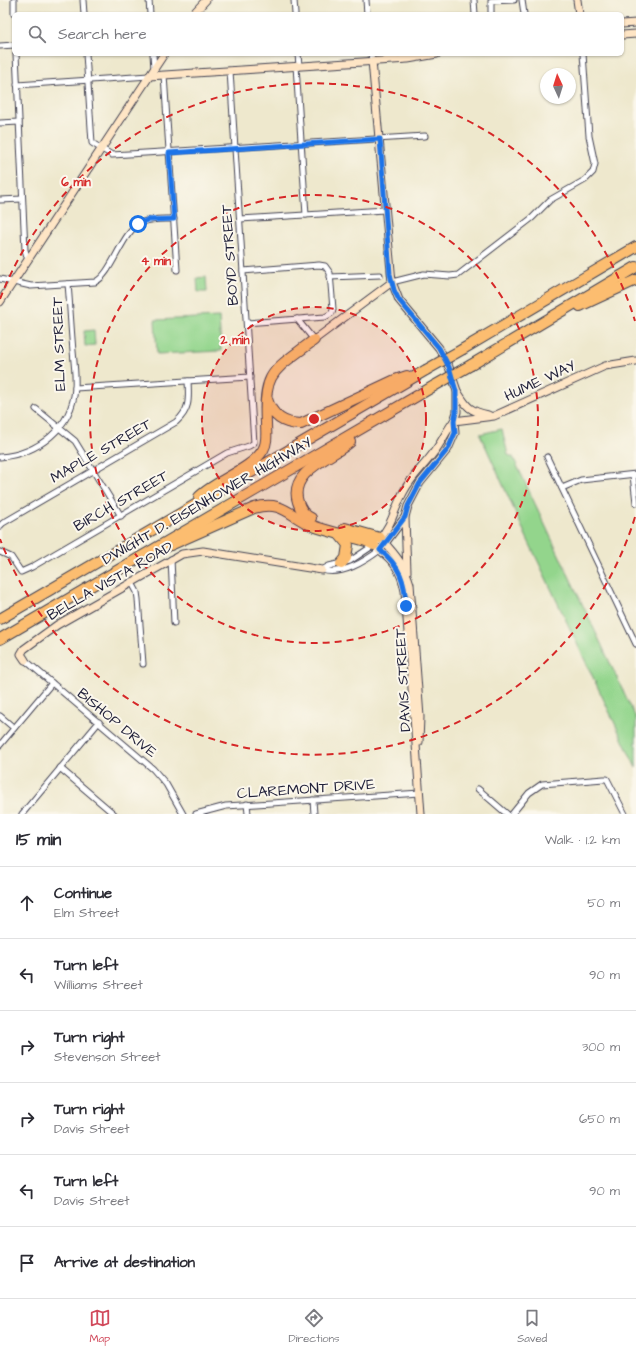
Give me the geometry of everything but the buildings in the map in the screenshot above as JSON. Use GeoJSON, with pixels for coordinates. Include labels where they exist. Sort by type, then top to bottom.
{"type":"FeatureCollection","features":[{"type":"Feature","properties":{"kind":"highway"},"geometry":{"type":"LineString","coordinates":[[579,280],[636,239]]}},
{"type":"Feature","properties":{"kind":"highway","name":"DWIGHT D. EISENHOWER HIGHWAY"},"geometry":{"type":"LineString","coordinates":[[0,619],[636,247]]}},
{"type":"Feature","properties":{"kind":"highway","name":"DWIGHT D. EISENHOWER HIGHWAY"},"geometry":{"type":"LineString","coordinates":[[0,639],[636,268]]}},
{"type":"Feature","properties":{"kind":"highway"},"geometry":{"type":"LineString","coordinates":[[558,314],[590,303],[636,280]]}},
{"type":"Feature","properties":{"kind":"highway"},"geometry":{"type":"LineString","coordinates":[[185,511],[203,493],[252,461],[264,449],[267,438],[265,392],[272,375],[314,340]]}},
{"type":"Feature","properties":{"kind":"highway"},"geometry":{"type":"LineString","coordinates":[[265,392],[269,404],[278,417],[293,424],[301,424],[395,380],[426,370]]}},
{"type":"Feature","properties":{"kind":"highway"},"geometry":{"type":"LineString","coordinates":[[368,424],[348,443],[302,477],[298,484],[297,497],[302,512],[308,517],[380,545]]}},
{"type":"Feature","properties":{"kind":"highway"},"geometry":{"type":"LineString","coordinates":[[147,553],[177,544],[262,505],[285,509],[310,525],[380,545]]}},
{"type":"Feature","properties":{"kind":"highway"},"geometry":{"type":"LineString","coordinates":[[338,534],[348,545],[346,558],[341,564]]}},
{"type":"Feature","properties":{"kind":"main road"},"geometry":{"type":"LineString","coordinates":[[195,12],[206,0]]}},
{"type":"Feature","properties":{"kind":"main road"},"geometry":{"type":"LineString","coordinates":[[577,0],[579,12]]}},
{"type":"Feature","properties":{"kind":"main road"},"geometry":{"type":"LineString","coordinates":[[624,24],[636,22]]}},
{"type":"Feature","properties":{"kind":"main road"},"geometry":{"type":"LineString","coordinates":[[624,35],[636,34]]}},
{"type":"Feature","properties":{"kind":"main road"},"geometry":{"type":"LineString","coordinates":[[0,302],[163,56]]}},
{"type":"Feature","properties":{"kind":"main road"},"geometry":{"type":"LineString","coordinates":[[149,76],[297,66],[371,57],[408,59],[425,56]]}},
{"type":"Feature","properties":{"kind":"main road"},"geometry":{"type":"LineString","coordinates":[[371,57],[380,139],[392,282],[399,300],[439,348],[449,367],[456,391],[456,412],[454,421],[455,433],[448,449],[420,483],[408,506],[405,517],[407,574]]}},
{"type":"Feature","properties":{"kind":"main road"},"geometry":{"type":"LineString","coordinates":[[156,66],[165,72],[175,74]]}},
{"type":"Feature","properties":{"kind":"main road"},"geometry":{"type":"LineString","coordinates":[[314,340],[392,282]]}},
{"type":"Feature","properties":{"kind":"main road","name":"HUME WAY"},"geometry":{"type":"LineString","coordinates":[[454,421],[494,416],[605,366],[636,361]]}},
{"type":"Feature","properties":{"kind":"main road"},"geometry":{"type":"LineString","coordinates":[[456,391],[468,409],[474,412],[494,416]]}},
{"type":"Feature","properties":{"kind":"main road"},"geometry":{"type":"LineString","coordinates":[[380,545],[406,487],[442,441],[445,432],[454,421]]}},
{"type":"Feature","properties":{"kind":"main road"},"geometry":{"type":"LineString","coordinates":[[380,545],[405,517]]}},
{"type":"Feature","properties":{"kind":"main road","name":"DAVIS STREET"},"geometry":{"type":"LineString","coordinates":[[380,545],[398,558],[407,574],[412,598],[420,717],[417,750]]}},
{"type":"Feature","properties":{"kind":"main road","name":"DAVIS STREET"},"geometry":{"type":"LineString","coordinates":[[380,545],[391,558],[398,570],[405,592],[421,814]]}},
{"type":"Feature","properties":{"kind":"main road","name":"BELLA VISTA ROAD"},"geometry":{"type":"LineString","coordinates":[[25,660],[21,654],[28,644],[57,625],[171,559],[192,551],[203,551],[322,570]]}},
{"type":"Feature","properties":{"kind":"street"},"geometry":{"type":"LineString","coordinates":[[14,0],[14,12]]}},
{"type":"Feature","properties":{"kind":"street"},"geometry":{"type":"LineString","coordinates":[[83,0],[84,12]]}},
{"type":"Feature","properties":{"kind":"street"},"geometry":{"type":"LineString","coordinates":[[149,0],[150,12]]}},
{"type":"Feature","properties":{"kind":"street"},"geometry":{"type":"LineString","coordinates":[[294,0],[295,12]]}},
{"type":"Feature","properties":{"kind":"street"},"geometry":{"type":"LineString","coordinates":[[366,0],[367,12]]}},
{"type":"Feature","properties":{"kind":"street"},"geometry":{"type":"LineString","coordinates":[[474,0],[475,12]]}},
{"type":"Feature","properties":{"kind":"street"},"geometry":{"type":"LineString","coordinates":[[491,12],[491,1],[514,0]]}},
{"type":"Feature","properties":{"kind":"street"},"geometry":{"type":"LineString","coordinates":[[522,0],[524,12]]}},
{"type":"Feature","properties":{"kind":"street"},"geometry":{"type":"LineString","coordinates":[[0,46],[12,45]]}},
{"type":"Feature","properties":{"kind":"street"},"geometry":{"type":"LineString","coordinates":[[16,56],[25,250],[29,260]]}},
{"type":"Feature","properties":{"kind":"street"},"geometry":{"type":"LineString","coordinates":[[86,56],[91,139],[93,144],[116,156],[425,136]]}},
{"type":"Feature","properties":{"kind":"street"},"geometry":{"type":"LineString","coordinates":[[154,56],[156,66]]}},
{"type":"Feature","properties":{"kind":"street"},"geometry":{"type":"LineString","coordinates":[[298,56],[297,66],[306,215]]}},
{"type":"Feature","properties":{"kind":"street"},"geometry":{"type":"LineString","coordinates":[[392,282],[424,274],[450,276],[458,275],[532,218],[550,200],[585,180],[593,172],[595,164],[589,136],[583,56]]}},
{"type":"Feature","properties":{"kind":"street","name":"BOYD STREET"},"geometry":{"type":"LineString","coordinates":[[230,70],[254,437]]}},
{"type":"Feature","properties":{"kind":"street"},"geometry":{"type":"LineString","coordinates":[[164,75],[177,270]]}},
{"type":"Feature","properties":{"kind":"street"},"geometry":{"type":"LineString","coordinates":[[17,85],[149,76]]}},
{"type":"Feature","properties":{"kind":"street"},"geometry":{"type":"LineString","coordinates":[[0,123],[19,122]]}},
{"type":"Feature","properties":{"kind":"street"},"geometry":{"type":"LineString","coordinates":[[0,200],[22,199]]}},
{"type":"Feature","properties":{"kind":"street"},"geometry":{"type":"LineString","coordinates":[[240,220],[385,210]]}},
{"type":"Feature","properties":{"kind":"street","name":"ELM STREET"},"geometry":{"type":"LineString","coordinates":[[0,279],[32,286],[68,284],[99,280],[138,224],[147,220],[174,219]]}},
{"type":"Feature","properties":{"kind":"street"},"geometry":{"type":"LineString","coordinates":[[243,271],[322,266],[328,268],[330,277],[332,313],[325,317],[246,323]]}},
{"type":"Feature","properties":{"kind":"street"},"geometry":{"type":"LineString","coordinates":[[330,277],[380,275]]}},
{"type":"Feature","properties":{"kind":"street","name":"ELM STREET"},"geometry":{"type":"LineString","coordinates":[[0,457],[21,453],[46,441],[60,427],[69,410],[75,388],[68,284]]}},
{"type":"Feature","properties":{"kind":"street"},"geometry":{"type":"LineString","coordinates":[[297,319],[314,340]]}},
{"type":"Feature","properties":{"kind":"street"},"geometry":{"type":"LineString","coordinates":[[75,388],[250,377]]}},
{"type":"Feature","properties":{"kind":"street","name":"MAPLE STREET"},"geometry":{"type":"LineString","coordinates":[[0,526],[182,417],[188,406],[188,381]]}},
{"type":"Feature","properties":{"kind":"street"},"geometry":{"type":"LineString","coordinates":[[36,409],[60,427],[75,441],[94,470],[120,516]]}},
{"type":"Feature","properties":{"kind":"street","name":"BIRCH STREET"},"geometry":{"type":"LineString","coordinates":[[0,552],[11,556],[21,572],[227,453],[252,445],[254,437]]}},
{"type":"Feature","properties":{"kind":"street"},"geometry":{"type":"LineString","coordinates":[[547,457],[636,644]]}},
{"type":"Feature","properties":{"kind":"street"},"geometry":{"type":"LineString","coordinates":[[562,488],[581,480],[635,474],[636,503]]}},
{"type":"Feature","properties":{"kind":"street","name":"BELLA VISTA ROAD"},"geometry":{"type":"LineString","coordinates":[[322,570],[358,557],[380,545]]}},
{"type":"Feature","properties":{"kind":"street","name":"BELLA VISTA ROAD"},"geometry":{"type":"LineString","coordinates":[[322,570],[330,572],[350,568],[380,545]]}},
{"type":"Feature","properties":{"kind":"street"},"geometry":{"type":"LineString","coordinates":[[171,559],[174,623]]}},
{"type":"Feature","properties":{"kind":"street"},"geometry":{"type":"LineString","coordinates":[[131,581],[137,592],[143,664]]}},
{"type":"Feature","properties":{"kind":"street","name":"BISHOP DRIVE"},"geometry":{"type":"LineString","coordinates":[[25,660],[153,769],[170,790],[184,814]]}},
{"type":"Feature","properties":{"kind":"street"},"geometry":{"type":"LineString","coordinates":[[0,745],[52,683]]}},
{"type":"Feature","properties":{"kind":"street"},"geometry":{"type":"LineString","coordinates":[[0,716],[14,728]]}},
{"type":"Feature","properties":{"kind":"street"},"geometry":{"type":"LineString","coordinates":[[22,814],[99,722]]}},
{"type":"Feature","properties":{"kind":"street"},"geometry":{"type":"LineString","coordinates":[[60,768],[114,814]]}},
{"type":"Feature","properties":{"kind":"street"},"geometry":{"type":"LineString","coordinates":[[512,814],[529,793],[542,784],[607,779],[624,814]]}},
{"type":"Feature","properties":{"kind":"street"},"geometry":{"type":"LineString","coordinates":[[478,789],[507,814]]}},
{"type":"Feature","properties":{"kind":"street","name":"CLAREMONT DRIVE"},"geometry":{"type":"LineString","coordinates":[[196,814],[226,806],[247,804],[420,794]]}},
{"type":"Feature","properties":{"kind":"street"},"geometry":{"type":"LineString","coordinates":[[313,800],[314,814]]}},
{"type":"Feature","properties":{"kind":"street"},"geometry":{"type":"LineString","coordinates":[[247,804],[248,814]]}},
{"type":"Feature","properties":{"kind":"green space"},"geometry":{"type":"Polygon","coordinates":[[[206,277],[207,292],[198,292],[197,278],[206,277]]]}},
{"type":"Feature","properties":{"kind":"green space"},"geometry":{"type":"Polygon","coordinates":[[[219,317],[221,351],[157,354],[155,320],[219,317]]]}},
{"type":"Feature","properties":{"kind":"green space"},"geometry":{"type":"Polygon","coordinates":[[[94,330],[95,345],[85,346],[84,331],[94,330]]]}},
{"type":"Feature","properties":{"kind":"green space"},"geometry":{"type":"Polygon","coordinates":[[[502,429],[508,455],[513,457],[636,718],[636,768],[526,536],[480,434],[502,429]]]}},
{"type":"Feature","properties":{"kind":"route"},"geometry":{"type":"LineString","coordinates":[[138,224],[147,220],[174,219],[169,153],[380,139],[390,274],[394,290],[399,300],[439,348],[449,367],[456,391],[456,412],[454,421],[455,433],[448,449],[420,483],[408,506],[405,517],[386,545],[380,550],[391,558],[398,570],[404,584],[406,606]]}}]}
